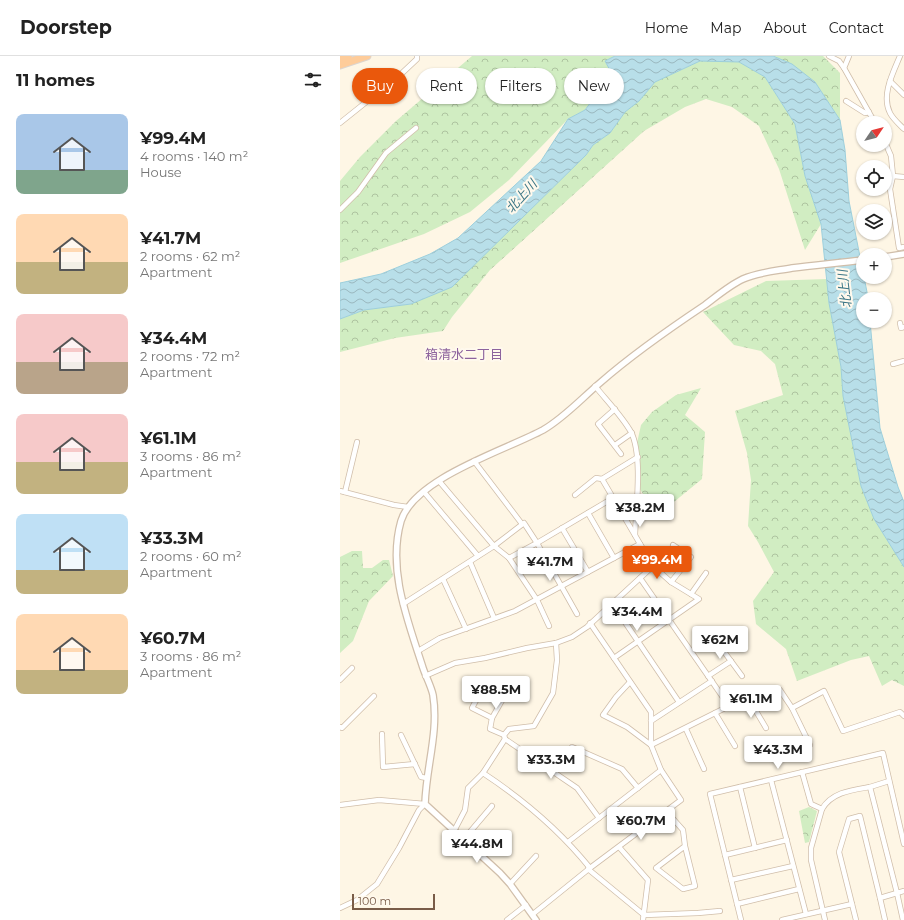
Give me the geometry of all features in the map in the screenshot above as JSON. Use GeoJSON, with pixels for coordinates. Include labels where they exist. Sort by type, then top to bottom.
{"type":"FeatureCollection","features":[{"type":"Feature","properties":{"kind":"highway"},"geometry":{"type":"LineString","coordinates":[[340,59],[348,56]]}},
{"type":"Feature","properties":{"kind":"highway"},"geometry":{"type":"LineString","coordinates":[[340,65],[367,56]]}},
{"type":"Feature","properties":{"kind":"street"},"geometry":{"type":"LineString","coordinates":[[340,123],[400,75],[417,59],[417,56]]}},
{"type":"Feature","properties":{"kind":"street"},"geometry":{"type":"LineString","coordinates":[[829,56],[839,61],[844,68],[871,116]]}},
{"type":"Feature","properties":{"kind":"street"},"geometry":{"type":"LineString","coordinates":[[844,68],[850,56]]}},
{"type":"Feature","properties":{"kind":"street"},"geometry":{"type":"LineString","coordinates":[[900,56],[890,81],[886,97],[889,112],[904,129]]}},
{"type":"Feature","properties":{"kind":"street"},"geometry":{"type":"LineString","coordinates":[[890,81],[904,95]]}},
{"type":"Feature","properties":{"kind":"street"},"geometry":{"type":"LineString","coordinates":[[846,101],[865,113],[869,112]]}},
{"type":"Feature","properties":{"kind":"street"},"geometry":{"type":"LineString","coordinates":[[340,210],[358,192],[386,153],[416,128]]}},
{"type":"Feature","properties":{"kind":"street"},"geometry":{"type":"LineString","coordinates":[[889,152],[893,176],[890,189],[899,248],[904,247]]}},
{"type":"Feature","properties":{"kind":"street"},"geometry":{"type":"LineString","coordinates":[[893,176],[904,177]]}},
{"type":"Feature","properties":{"kind":"street"},"geometry":{"type":"LineString","coordinates":[[892,256],[904,254]]}},
{"type":"Feature","properties":{"kind":"street"},"geometry":{"type":"LineString","coordinates":[[340,908],[357,900],[377,884],[399,848],[419,810],[425,804],[433,739],[433,694],[425,676],[403,604],[396,559],[402,520],[408,507],[424,492],[439,481],[474,461],[544,429],[567,412],[612,372],[663,333],[742,280],[763,272],[856,261]]}},
{"type":"Feature","properties":{"kind":"street"},"geometry":{"type":"LineString","coordinates":[[893,364],[904,361]]}},
{"type":"Feature","properties":{"kind":"street"},"geometry":{"type":"LineString","coordinates":[[595,386],[615,409],[632,433],[638,457],[635,535]]}},
{"type":"Feature","properties":{"kind":"street"},"geometry":{"type":"LineString","coordinates":[[615,409],[598,424],[621,454]]}},
{"type":"Feature","properties":{"kind":"street"},"geometry":{"type":"LineString","coordinates":[[615,446],[632,433]]}},
{"type":"Feature","properties":{"kind":"street"},"geometry":{"type":"LineString","coordinates":[[345,492],[357,442]]}},
{"type":"Feature","properties":{"kind":"street"},"geometry":{"type":"LineString","coordinates":[[575,495],[596,478],[602,479],[638,457]]}},
{"type":"Feature","properties":{"kind":"street"},"geometry":{"type":"LineString","coordinates":[[474,461],[522,524],[524,522],[538,543],[578,614]]}},
{"type":"Feature","properties":{"kind":"street"},"geometry":{"type":"LineString","coordinates":[[602,479],[653,566],[672,582],[699,599],[614,658]]}},
{"type":"Feature","properties":{"kind":"street"},"geometry":{"type":"LineString","coordinates":[[439,481],[494,546],[509,558],[537,600],[549,626]]}},
{"type":"Feature","properties":{"kind":"street"},"geometry":{"type":"LineString","coordinates":[[340,491],[394,505],[408,507]]}},
{"type":"Feature","properties":{"kind":"street"},"geometry":{"type":"LineString","coordinates":[[424,492],[478,556]]}},
{"type":"Feature","properties":{"kind":"street"},"geometry":{"type":"LineString","coordinates":[[509,558],[538,543],[613,498]]}},
{"type":"Feature","properties":{"kind":"street"},"geometry":{"type":"LineString","coordinates":[[588,513],[614,558]]}},
{"type":"Feature","properties":{"kind":"street"},"geometry":{"type":"LineString","coordinates":[[403,604],[494,546],[522,524]]}},
{"type":"Feature","properties":{"kind":"street"},"geometry":{"type":"LineString","coordinates":[[562,528],[588,572]]}},
{"type":"Feature","properties":{"kind":"street"},"geometry":{"type":"LineString","coordinates":[[418,651],[440,638],[515,611],[640,544]]}},
{"type":"Feature","properties":{"kind":"street"},"geometry":{"type":"LineString","coordinates":[[672,545],[691,557],[672,582]]}},
{"type":"Feature","properties":{"kind":"street"},"geometry":{"type":"LineString","coordinates":[[470,562],[494,618]]}},
{"type":"Feature","properties":{"kind":"street"},"geometry":{"type":"LineString","coordinates":[[425,676],[455,663],[556,643],[572,637],[590,623],[653,566]]}},
{"type":"Feature","properties":{"kind":"street"},"geometry":{"type":"LineString","coordinates":[[691,594],[706,573]]}},
{"type":"Feature","properties":{"kind":"street"},"geometry":{"type":"LineString","coordinates":[[640,578],[729,706]]}},
{"type":"Feature","properties":{"kind":"street"},"geometry":{"type":"LineString","coordinates":[[443,579],[466,629]]}},
{"type":"Feature","properties":{"kind":"street"},"geometry":{"type":"LineString","coordinates":[[612,603],[679,702]]}},
{"type":"Feature","properties":{"kind":"street"},"geometry":{"type":"LineString","coordinates":[[533,914],[589,868],[681,800],[661,770],[651,745],[651,712],[590,623]]}},
{"type":"Feature","properties":{"kind":"street"},"geometry":{"type":"LineString","coordinates":[[711,634],[742,676]]}},
{"type":"Feature","properties":{"kind":"street"},"geometry":{"type":"LineString","coordinates":[[454,831],[465,810],[468,788],[483,773],[509,728],[534,726],[553,693],[557,660],[556,643]]}},
{"type":"Feature","properties":{"kind":"street"},"geometry":{"type":"LineString","coordinates":[[651,721],[679,702],[731,661]]}},
{"type":"Feature","properties":{"kind":"street"},"geometry":{"type":"LineString","coordinates":[[340,680],[352,668]]}},
{"type":"Feature","properties":{"kind":"street"},"geometry":{"type":"LineString","coordinates":[[630,682],[616,696],[603,715],[627,727],[651,745]]}},
{"type":"Feature","properties":{"kind":"street"},"geometry":{"type":"LineString","coordinates":[[508,690],[492,718],[490,729],[578,788],[599,818]]}},
{"type":"Feature","properties":{"kind":"street"},"geometry":{"type":"LineString","coordinates":[[651,745],[686,729],[729,706],[750,701],[780,690],[792,708],[810,745]]}},
{"type":"Feature","properties":{"kind":"street"},"geometry":{"type":"LineString","coordinates":[[481,691],[472,708],[492,718]]}},
{"type":"Feature","properties":{"kind":"street"},"geometry":{"type":"LineString","coordinates":[[792,708],[824,691],[843,730],[900,712],[904,716]]}},
{"type":"Feature","properties":{"kind":"street"},"geometry":{"type":"LineString","coordinates":[[340,727],[342,728],[374,696]]}},
{"type":"Feature","properties":{"kind":"street"},"geometry":{"type":"LineString","coordinates":[[750,701],[766,728]]}},
{"type":"Feature","properties":{"kind":"street"},"geometry":{"type":"LineString","coordinates":[[715,713],[735,746]]}},
{"type":"Feature","properties":{"kind":"street"},"geometry":{"type":"LineString","coordinates":[[686,729],[704,769]]}},
{"type":"Feature","properties":{"kind":"street"},"geometry":{"type":"LineString","coordinates":[[382,734],[384,767],[415,764]]}},
{"type":"Feature","properties":{"kind":"street"},"geometry":{"type":"LineString","coordinates":[[401,735],[421,777],[427,778]]}},
{"type":"Feature","properties":{"kind":"street"},"geometry":{"type":"LineString","coordinates":[[572,747],[622,769],[638,788]]}},
{"type":"Feature","properties":{"kind":"street"},"geometry":{"type":"LineString","coordinates":[[741,920],[710,794],[883,753],[904,844]]}},
{"type":"Feature","properties":{"kind":"street"},"geometry":{"type":"LineString","coordinates":[[568,842],[661,770]]}},
{"type":"Feature","properties":{"kind":"street"},"geometry":{"type":"LineString","coordinates":[[802,772],[811,804],[822,809]]}},
{"type":"Feature","properties":{"kind":"street"},"geometry":{"type":"LineString","coordinates":[[483,773],[504,787],[568,842],[589,868],[644,917],[720,911]]}},
{"type":"Feature","properties":{"kind":"street"},"geometry":{"type":"LineString","coordinates":[[771,780],[806,914]]}},
{"type":"Feature","properties":{"kind":"street"},"geometry":{"type":"LineString","coordinates":[[826,920],[811,860],[812,848],[822,809],[825,804],[843,792],[889,781]]}},
{"type":"Feature","properties":{"kind":"street"},"geometry":{"type":"LineString","coordinates":[[870,786],[904,920]]}},
{"type":"Feature","properties":{"kind":"street"},"geometry":{"type":"LineString","coordinates":[[740,787],[755,848]]}},
{"type":"Feature","properties":{"kind":"street"},"geometry":{"type":"LineString","coordinates":[[340,805],[379,800],[425,804],[464,839],[510,884],[536,920]]}},
{"type":"Feature","properties":{"kind":"street"},"geometry":{"type":"LineString","coordinates":[[464,839],[492,806]]}},
{"type":"Feature","properties":{"kind":"street"},"geometry":{"type":"LineString","coordinates":[[666,812],[683,830],[685,846],[695,886],[683,889],[656,868],[685,846]]}},
{"type":"Feature","properties":{"kind":"street"},"geometry":{"type":"LineString","coordinates":[[856,920],[839,852],[849,819],[860,816],[886,920]]}},
{"type":"Feature","properties":{"kind":"street"},"geometry":{"type":"LineString","coordinates":[[725,856],[787,840]]}},
{"type":"Feature","properties":{"kind":"street"},"geometry":{"type":"LineString","coordinates":[[619,847],[648,880],[644,917]]}},
{"type":"Feature","properties":{"kind":"street"},"geometry":{"type":"LineString","coordinates":[[510,884],[536,856]]}},
{"type":"Feature","properties":{"kind":"street"},"geometry":{"type":"LineString","coordinates":[[731,880],[793,866]]}},
{"type":"Feature","properties":{"kind":"street"},"geometry":{"type":"LineString","coordinates":[[737,904],[799,889]]}},
{"type":"Feature","properties":{"kind":"street"},"geometry":{"type":"LineString","coordinates":[[880,898],[904,891]]}},
{"type":"Feature","properties":{"kind":"street"},"geometry":{"type":"LineString","coordinates":[[782,920],[852,904]]}},
{"type":"Feature","properties":{"kind":"street"},"geometry":{"type":"LineString","coordinates":[[506,920],[526,905]]}},
{"type":"Feature","properties":{"kind":"green space"},"geometry":{"type":"Polygon","coordinates":[[[472,56],[615,56],[605,61],[609,68],[564,68],[564,104],[590,104],[585,110],[568,119],[509,180],[470,212],[424,234],[340,263],[340,181],[360,157],[396,121],[416,104],[477,104],[477,68],[458,68],[472,56]]]}},
{"type":"Feature","properties":{"kind":"green space"},"geometry":{"type":"Polygon","coordinates":[[[773,56],[823,56],[840,73],[840,120],[815,82],[773,56]]]}},
{"type":"Feature","properties":{"kind":"green space"},"geometry":{"type":"Polygon","coordinates":[[[700,61],[738,61],[765,77],[795,124],[805,176],[821,224],[805,250],[779,169],[759,126],[732,107],[706,99],[685,107],[644,131],[490,270],[452,317],[443,331],[395,338],[340,352],[340,319],[364,310],[411,304],[452,286],[586,155],[593,145],[610,133],[625,112],[639,101],[655,82],[700,61]]]}},
{"type":"Feature","properties":{"kind":"green space"},"geometry":{"type":"Polygon","coordinates":[[[827,279],[829,301],[841,367],[843,396],[861,486],[874,519],[904,567],[904,686],[892,680],[882,686],[869,656],[851,660],[797,681],[786,649],[756,624],[753,601],[774,572],[748,526],[751,480],[747,453],[735,411],[783,395],[775,364],[761,351],[734,345],[703,312],[766,281],[827,279]]]}},
{"type":"Feature","properties":{"kind":"green space"},"geometry":{"type":"Polygon","coordinates":[[[701,388],[685,415],[705,432],[702,479],[658,515],[639,488],[637,443],[641,425],[652,412],[676,395],[701,388]]]}},
{"type":"Feature","properties":{"kind":"green space"},"geometry":{"type":"Polygon","coordinates":[[[352,551],[362,551],[363,568],[372,568],[383,560],[389,560],[393,576],[369,601],[353,641],[340,653],[340,557],[352,551]]]}},
{"type":"Feature","properties":{"kind":"green space"},"geometry":{"type":"Polygon","coordinates":[[[809,807],[817,811],[809,842],[805,843],[799,811],[809,807]]]}},
{"type":"Feature","properties":{"kind":"water","name":"北上川"},"geometry":{"type":"Polygon","coordinates":[[[615,56],[773,56],[792,64],[815,82],[840,120],[845,150],[849,201],[858,248],[856,248],[856,284],[865,284],[867,292],[856,292],[856,328],[871,328],[880,428],[904,502],[904,567],[874,519],[861,486],[843,396],[841,367],[829,303],[821,224],[805,176],[795,124],[765,77],[739,62],[700,61],[655,82],[639,101],[625,112],[610,133],[593,145],[586,155],[452,287],[411,304],[364,310],[340,319],[340,283],[381,274],[430,254],[458,238],[541,161],[568,119],[585,110],[590,104],[624,104],[624,68],[609,68],[605,61],[615,56]]]}},
{"type":"Feature","properties":{"kind":"district","name":"箱清水二丁目"},"geometry":{"type":"Point","coordinates":[464,354]}}]}
